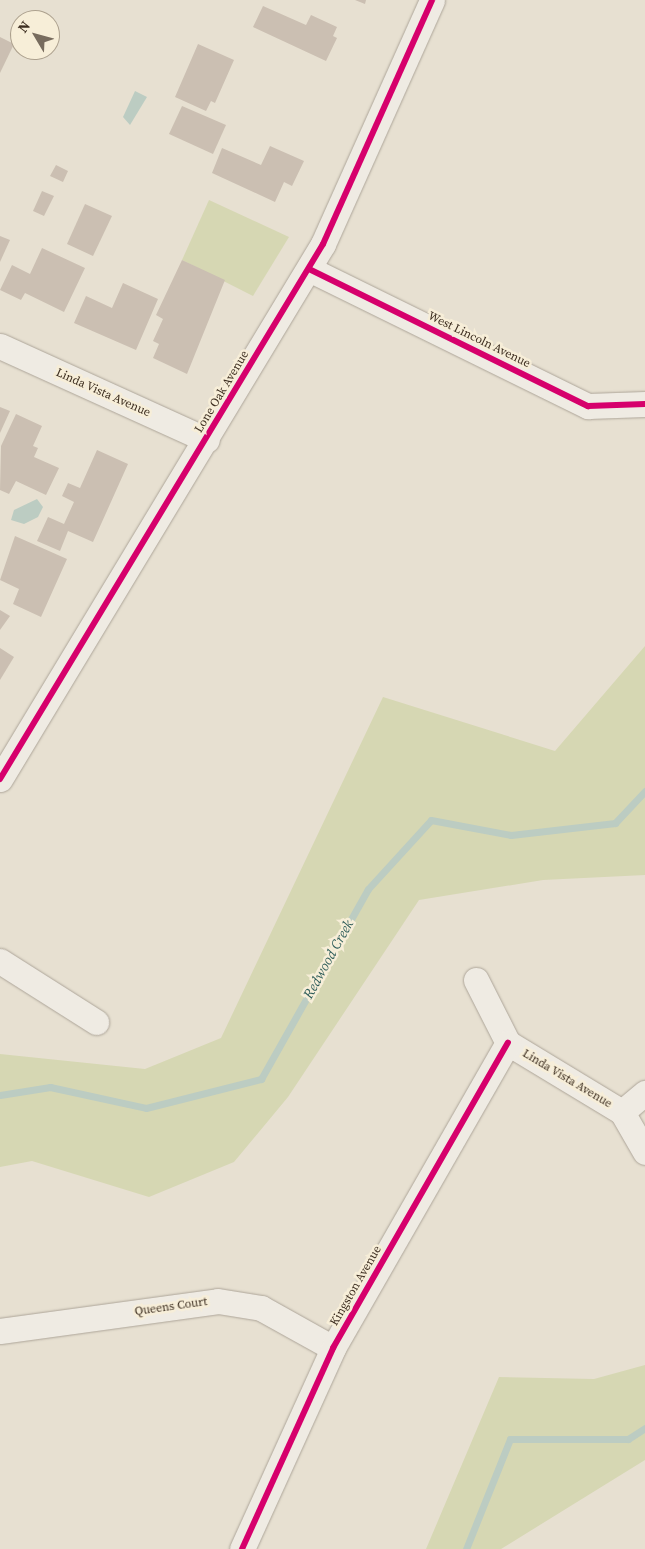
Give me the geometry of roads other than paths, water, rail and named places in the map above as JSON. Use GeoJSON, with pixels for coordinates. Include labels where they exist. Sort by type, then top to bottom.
{"type":"FeatureCollection","features":[{"type":"Feature","properties":{"kind":"street","name":"Lone Oak Avenue"},"geometry":{"type":"LineString","coordinates":[[0,779],[309,269],[432,0]]}},
{"type":"Feature","properties":{"kind":"street","name":"West Lincoln Avenue"},"geometry":{"type":"LineString","coordinates":[[309,269],[588,406],[645,404]]}},
{"type":"Feature","properties":{"kind":"street","name":"Linda Vista Avenue"},"geometry":{"type":"LineString","coordinates":[[0,346],[207,440]]}},
{"type":"Feature","properties":{"kind":"street"},"geometry":{"type":"LineString","coordinates":[[0,961],[96,1022]]}},
{"type":"Feature","properties":{"kind":"street","name":"Linda Vista Avenue"},"geometry":{"type":"LineString","coordinates":[[476,980],[508,1043],[622,1112],[645,1152]]}},
{"type":"Feature","properties":{"kind":"street","name":"Kingston Avenue"},"geometry":{"type":"LineString","coordinates":[[242,1549],[333,1348],[508,1043]]}},
{"type":"Feature","properties":{"kind":"street"},"geometry":{"type":"LineString","coordinates":[[622,1112],[645,1093]]}},
{"type":"Feature","properties":{"kind":"street","name":"Queens Court"},"geometry":{"type":"LineString","coordinates":[[0,1331],[218,1301],[261,1308],[333,1348]]}},
{"type":"Feature","properties":{"kind":"waterway","name":"Redwood Creek"},"geometry":{"type":"LineString","coordinates":[[0,1095],[50,1087],[146,1108],[261,1079],[368,889],[431,820],[511,835],[615,823],[645,791]]}},
{"type":"Feature","properties":{"kind":"waterway"},"geometry":{"type":"LineString","coordinates":[[466,1549],[510,1439],[628,1439],[645,1428]]}}]}
